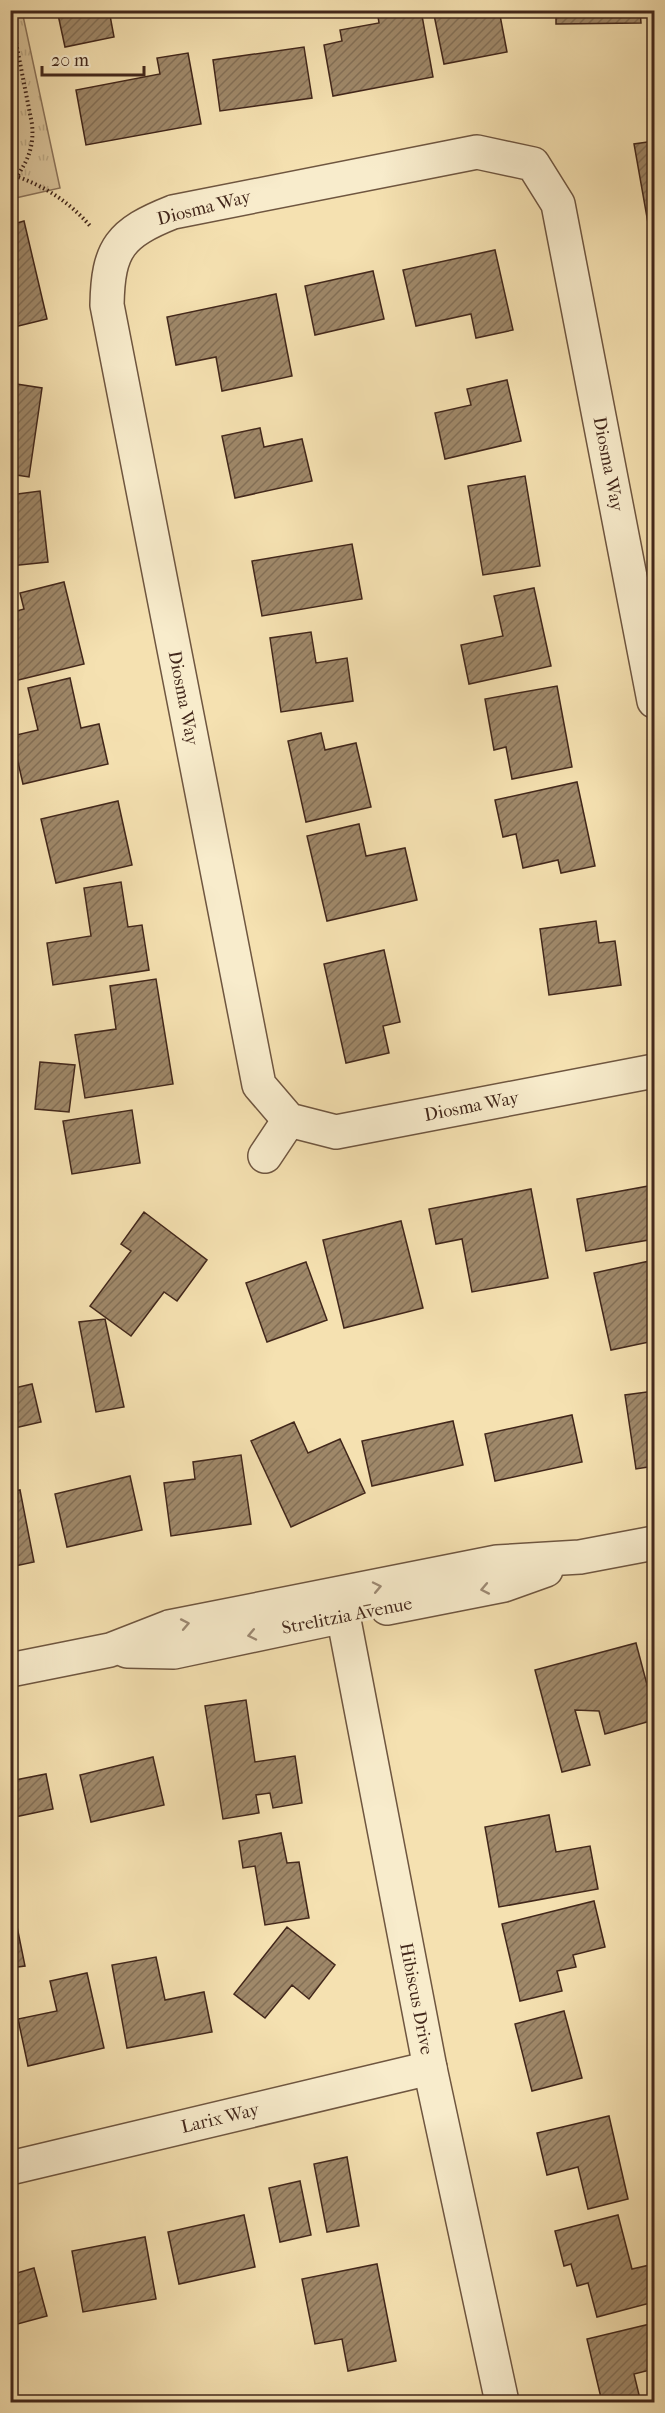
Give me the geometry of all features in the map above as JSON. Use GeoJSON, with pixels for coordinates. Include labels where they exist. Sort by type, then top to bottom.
{"type":"FeatureCollection","features":[{"type":"Feature","properties":{"kind":"street","name":"Diosma Way"},"geometry":{"type":"LineString","coordinates":[[654,701],[558,204],[533,164],[477,152],[184,210],[143,224],[117,247],[108,275],[107,305],[259,1085],[289,1120],[336,1132],[654,1071]]}},
{"type":"Feature","properties":{"kind":"street"},"geometry":{"type":"LineString","coordinates":[[265,1156],[289,1120]]}},
{"type":"Feature","properties":{"kind":"street","name":"Strelitzia Avenue"},"geometry":{"type":"LineString","coordinates":[[10,1670],[110,1650],[169,1627],[341,1605],[497,1562],[580,1557],[654,1543]]}},
{"type":"Feature","properties":{"kind":"street","name":"Hibiscus Drive"},"geometry":{"type":"LineString","coordinates":[[341,1605],[430,2068],[502,2403]]}},
{"type":"Feature","properties":{"kind":"street","name":"Larix Way"},"geometry":{"type":"LineString","coordinates":[[10,2168],[430,2068]]}},
{"type":"Feature","properties":{"kind":"path"},"geometry":{"type":"LineString","coordinates":[[10,12],[32,124],[33,141],[26,162],[17,176]]}},
{"type":"Feature","properties":{"kind":"path"},"geometry":{"type":"LineString","coordinates":[[10,174],[37,183],[58,196],[77,210],[99,236],[117,247]]}},
{"type":"Feature","properties":{"kind":"green space"},"geometry":{"type":"Polygon","coordinates":[[[10,11],[22,11],[60,188],[11,199],[10,11]]]}},
{"type":"Feature","properties":{"kind":"building"},"geometry":{"type":"Polygon","coordinates":[[[57,10],[109,10],[114,37],[65,47],[57,10]]]}},
{"type":"Feature","properties":{"kind":"building"},"geometry":{"type":"Polygon","coordinates":[[[377,10],[421,10],[433,77],[333,96],[324,45],[342,41],[340,30],[379,23],[377,10]]]}},
{"type":"Feature","properties":{"kind":"building"},"geometry":{"type":"Polygon","coordinates":[[[433,10],[499,10],[507,52],[444,64],[433,10]]]}},
{"type":"Feature","properties":{"kind":"building"},"geometry":{"type":"Polygon","coordinates":[[[556,10],[640,10],[641,23],[556,24],[556,10]]]}},
{"type":"Feature","properties":{"kind":"building"},"geometry":{"type":"Polygon","coordinates":[[[304,47],[312,98],[220,111],[213,60],[304,47]]]}},
{"type":"Feature","properties":{"kind":"building"},"geometry":{"type":"Polygon","coordinates":[[[188,53],[201,124],[86,145],[76,90],[160,74],[157,58],[188,53]]]}},
{"type":"Feature","properties":{"kind":"building"},"geometry":{"type":"Polygon","coordinates":[[[654,141],[654,240],[651,240],[634,144],[654,141]]]}},
{"type":"Feature","properties":{"kind":"building"},"geometry":{"type":"Polygon","coordinates":[[[24,221],[47,319],[10,328],[10,225],[24,221]]]}},
{"type":"Feature","properties":{"kind":"building"},"geometry":{"type":"Polygon","coordinates":[[[495,250],[513,330],[476,338],[471,314],[416,326],[403,270],[495,250]]]}},
{"type":"Feature","properties":{"kind":"building"},"geometry":{"type":"Polygon","coordinates":[[[373,271],[384,319],[315,335],[305,286],[373,271]]]}},
{"type":"Feature","properties":{"kind":"building"},"geometry":{"type":"Polygon","coordinates":[[[276,294],[292,376],[222,391],[216,357],[176,365],[167,317],[276,294]]]}},
{"type":"Feature","properties":{"kind":"building"},"geometry":{"type":"Polygon","coordinates":[[[507,380],[521,441],[445,459],[435,413],[471,405],[467,389],[507,380]]]}},
{"type":"Feature","properties":{"kind":"building"},"geometry":{"type":"Polygon","coordinates":[[[10,383],[42,388],[29,477],[10,474],[10,383]]]}},
{"type":"Feature","properties":{"kind":"building"},"geometry":{"type":"Polygon","coordinates":[[[260,428],[264,447],[302,439],[312,481],[235,498],[222,436],[260,428]]]}},
{"type":"Feature","properties":{"kind":"building"},"geometry":{"type":"Polygon","coordinates":[[[525,476],[540,566],[483,575],[468,486],[525,476]]]}},
{"type":"Feature","properties":{"kind":"building"},"geometry":{"type":"Polygon","coordinates":[[[40,491],[48,562],[10,566],[10,495],[40,491]]]}},
{"type":"Feature","properties":{"kind":"building"},"geometry":{"type":"Polygon","coordinates":[[[352,544],[362,599],[262,616],[252,561],[352,544]]]}},
{"type":"Feature","properties":{"kind":"building"},"geometry":{"type":"Polygon","coordinates":[[[64,582],[84,664],[10,682],[10,613],[24,609],[20,593],[64,582]]]}},
{"type":"Feature","properties":{"kind":"building"},"geometry":{"type":"Polygon","coordinates":[[[534,588],[551,666],[469,684],[461,645],[503,636],[494,596],[534,588]]]}},
{"type":"Feature","properties":{"kind":"building"},"geometry":{"type":"Polygon","coordinates":[[[311,632],[316,663],[347,658],[353,701],[281,712],[270,638],[311,632]]]}},
{"type":"Feature","properties":{"kind":"building"},"geometry":{"type":"Polygon","coordinates":[[[70,678],[81,728],[99,724],[108,764],[23,784],[12,736],[38,730],[28,688],[70,678]]]}},
{"type":"Feature","properties":{"kind":"building"},"geometry":{"type":"Polygon","coordinates":[[[557,686],[572,767],[512,779],[506,747],[494,750],[485,699],[557,686]]]}},
{"type":"Feature","properties":{"kind":"building"},"geometry":{"type":"Polygon","coordinates":[[[321,733],[325,750],[356,743],[371,807],[306,822],[288,741],[321,733]]]}},
{"type":"Feature","properties":{"kind":"building"},"geometry":{"type":"Polygon","coordinates":[[[577,782],[595,866],[561,873],[558,860],[523,868],[516,834],[503,837],[495,800],[577,782]]]}},
{"type":"Feature","properties":{"kind":"building"},"geometry":{"type":"Polygon","coordinates":[[[118,801],[132,865],[56,883],[41,819],[118,801]]]}},
{"type":"Feature","properties":{"kind":"building"},"geometry":{"type":"Polygon","coordinates":[[[359,824],[366,856],[405,848],[417,900],[327,921],[307,836],[359,824]]]}},
{"type":"Feature","properties":{"kind":"building"},"geometry":{"type":"Polygon","coordinates":[[[121,882],[128,927],[142,925],[149,970],[53,985],[47,943],[91,936],[84,888],[121,882]]]}},
{"type":"Feature","properties":{"kind":"building"},"geometry":{"type":"Polygon","coordinates":[[[596,921],[599,943],[615,941],[621,985],[549,995],[540,929],[596,921]]]}},
{"type":"Feature","properties":{"kind":"building"},"geometry":{"type":"Polygon","coordinates":[[[384,950],[400,1022],[383,1026],[389,1053],[346,1063],[324,964],[384,950]]]}},
{"type":"Feature","properties":{"kind":"building"},"geometry":{"type":"Polygon","coordinates":[[[156,979],[173,1084],[85,1098],[75,1035],[116,1029],[110,986],[156,979]]]}},
{"type":"Feature","properties":{"kind":"building"},"geometry":{"type":"Polygon","coordinates":[[[40,1062],[75,1065],[69,1112],[35,1109],[40,1062]]]}},
{"type":"Feature","properties":{"kind":"building"},"geometry":{"type":"Polygon","coordinates":[[[132,1110],[140,1163],[72,1174],[63,1121],[132,1110]]]}},
{"type":"Feature","properties":{"kind":"building"},"geometry":{"type":"Polygon","coordinates":[[[654,1185],[654,1239],[586,1251],[577,1199],[654,1185]]]}},
{"type":"Feature","properties":{"kind":"building"},"geometry":{"type":"Polygon","coordinates":[[[531,1189],[548,1278],[472,1292],[462,1239],[436,1244],[429,1209],[531,1189]]]}},
{"type":"Feature","properties":{"kind":"building"},"geometry":{"type":"Polygon","coordinates":[[[144,1212],[207,1260],[177,1301],[164,1292],[131,1336],[90,1306],[131,1251],[121,1244],[144,1212]]]}},
{"type":"Feature","properties":{"kind":"building"},"geometry":{"type":"Polygon","coordinates":[[[401,1221],[423,1308],[344,1328],[323,1240],[401,1221]]]}},
{"type":"Feature","properties":{"kind":"building"},"geometry":{"type":"Polygon","coordinates":[[[654,1260],[654,1341],[611,1350],[594,1273],[654,1260]]]}},
{"type":"Feature","properties":{"kind":"building"},"geometry":{"type":"Polygon","coordinates":[[[306,1262],[327,1320],[267,1342],[246,1283],[306,1262]]]}},
{"type":"Feature","properties":{"kind":"building"},"geometry":{"type":"Polygon","coordinates":[[[105,1319],[124,1407],[96,1412],[79,1322],[105,1319]]]}},
{"type":"Feature","properties":{"kind":"building"},"geometry":{"type":"Polygon","coordinates":[[[32,1384],[41,1422],[10,1429],[10,1389],[32,1384]]]}},
{"type":"Feature","properties":{"kind":"building"},"geometry":{"type":"Polygon","coordinates":[[[654,1391],[654,1466],[636,1469],[625,1395],[654,1391]]]}},
{"type":"Feature","properties":{"kind":"building"},"geometry":{"type":"Polygon","coordinates":[[[572,1415],[582,1462],[495,1481],[485,1434],[572,1415]]]}},
{"type":"Feature","properties":{"kind":"building"},"geometry":{"type":"Polygon","coordinates":[[[453,1421],[463,1465],[372,1486],[362,1441],[453,1421]]]}},
{"type":"Feature","properties":{"kind":"building"},"geometry":{"type":"Polygon","coordinates":[[[294,1422],[308,1453],[340,1439],[365,1493],[291,1527],[251,1441],[294,1422]]]}},
{"type":"Feature","properties":{"kind":"building"},"geometry":{"type":"Polygon","coordinates":[[[241,1455],[251,1524],[171,1536],[164,1483],[195,1479],[193,1462],[241,1455]]]}},
{"type":"Feature","properties":{"kind":"building"},"geometry":{"type":"Polygon","coordinates":[[[130,1476],[142,1530],[67,1547],[55,1494],[130,1476]]]}},
{"type":"Feature","properties":{"kind":"building"},"geometry":{"type":"Polygon","coordinates":[[[20,1490],[34,1562],[10,1567],[10,1492],[20,1490]]]}},
{"type":"Feature","properties":{"kind":"building"},"geometry":{"type":"Polygon","coordinates":[[[636,1643],[654,1711],[654,1720],[605,1734],[599,1711],[575,1710],[590,1765],[562,1772],[535,1670],[636,1643]]]}},
{"type":"Feature","properties":{"kind":"building"},"geometry":{"type":"Polygon","coordinates":[[[246,1700],[255,1762],[295,1756],[302,1803],[273,1808],[270,1793],[256,1795],[259,1813],[223,1819],[205,1706],[246,1700]]]}},
{"type":"Feature","properties":{"kind":"building"},"geometry":{"type":"Polygon","coordinates":[[[153,1757],[164,1805],[91,1822],[80,1775],[153,1757]]]}},
{"type":"Feature","properties":{"kind":"building"},"geometry":{"type":"Polygon","coordinates":[[[46,1774],[53,1809],[10,1818],[10,1781],[46,1774]]]}},
{"type":"Feature","properties":{"kind":"building"},"geometry":{"type":"Polygon","coordinates":[[[549,1815],[556,1852],[590,1846],[598,1889],[499,1907],[485,1827],[549,1815]]]}},
{"type":"Feature","properties":{"kind":"building"},"geometry":{"type":"Polygon","coordinates":[[[281,1833],[287,1863],[299,1862],[309,1918],[265,1925],[255,1866],[243,1868],[239,1841],[281,1833]]]}},
{"type":"Feature","properties":{"kind":"building"},"geometry":{"type":"Polygon","coordinates":[[[10,1892],[25,1966],[10,1968],[10,1892]]]}},
{"type":"Feature","properties":{"kind":"building"},"geometry":{"type":"Polygon","coordinates":[[[594,1901],[605,1947],[573,1955],[576,1967],[557,1971],[562,1991],[520,2001],[502,1924],[594,1901]]]}},
{"type":"Feature","properties":{"kind":"building"},"geometry":{"type":"Polygon","coordinates":[[[287,1927],[335,1965],[309,1999],[292,1985],[265,2018],[234,1994],[287,1927]]]}},
{"type":"Feature","properties":{"kind":"building"},"geometry":{"type":"Polygon","coordinates":[[[156,1957],[165,2000],[204,1992],[212,2032],[127,2048],[112,1965],[156,1957]]]}},
{"type":"Feature","properties":{"kind":"building"},"geometry":{"type":"Polygon","coordinates":[[[87,1973],[104,2048],[28,2066],[18,2019],[57,2011],[50,1981],[87,1973]]]}},
{"type":"Feature","properties":{"kind":"building"},"geometry":{"type":"Polygon","coordinates":[[[564,2011],[582,2078],[532,2091],[515,2024],[564,2011]]]}},
{"type":"Feature","properties":{"kind":"building"},"geometry":{"type":"Polygon","coordinates":[[[609,2116],[628,2199],[588,2209],[578,2167],[547,2175],[537,2133],[609,2116]]]}},
{"type":"Feature","properties":{"kind":"building"},"geometry":{"type":"Polygon","coordinates":[[[347,2157],[359,2226],[327,2232],[314,2164],[347,2157]]]}},
{"type":"Feature","properties":{"kind":"building"},"geometry":{"type":"Polygon","coordinates":[[[300,2181],[311,2235],[280,2242],[269,2188],[300,2181]]]}},
{"type":"Feature","properties":{"kind":"building"},"geometry":{"type":"Polygon","coordinates":[[[244,2215],[255,2267],[179,2284],[168,2232],[244,2215]]]}},
{"type":"Feature","properties":{"kind":"building"},"geometry":{"type":"Polygon","coordinates":[[[618,2215],[632,2269],[654,2264],[654,2302],[597,2317],[588,2283],[577,2286],[571,2264],[564,2266],[555,2231],[618,2215]]]}},
{"type":"Feature","properties":{"kind":"building"},"geometry":{"type":"Polygon","coordinates":[[[145,2237],[156,2299],[83,2312],[72,2251],[145,2237]]]}},
{"type":"Feature","properties":{"kind":"building"},"geometry":{"type":"Polygon","coordinates":[[[377,2264],[396,2361],[348,2371],[342,2339],[315,2344],[302,2279],[377,2264]]]}},
{"type":"Feature","properties":{"kind":"building"},"geometry":{"type":"Polygon","coordinates":[[[34,2268],[47,2316],[10,2326],[10,2275],[34,2268]]]}},
{"type":"Feature","properties":{"kind":"building"},"geometry":{"type":"Polygon","coordinates":[[[654,2323],[654,2369],[634,2374],[640,2399],[602,2402],[587,2339],[654,2323]]]}}]}
